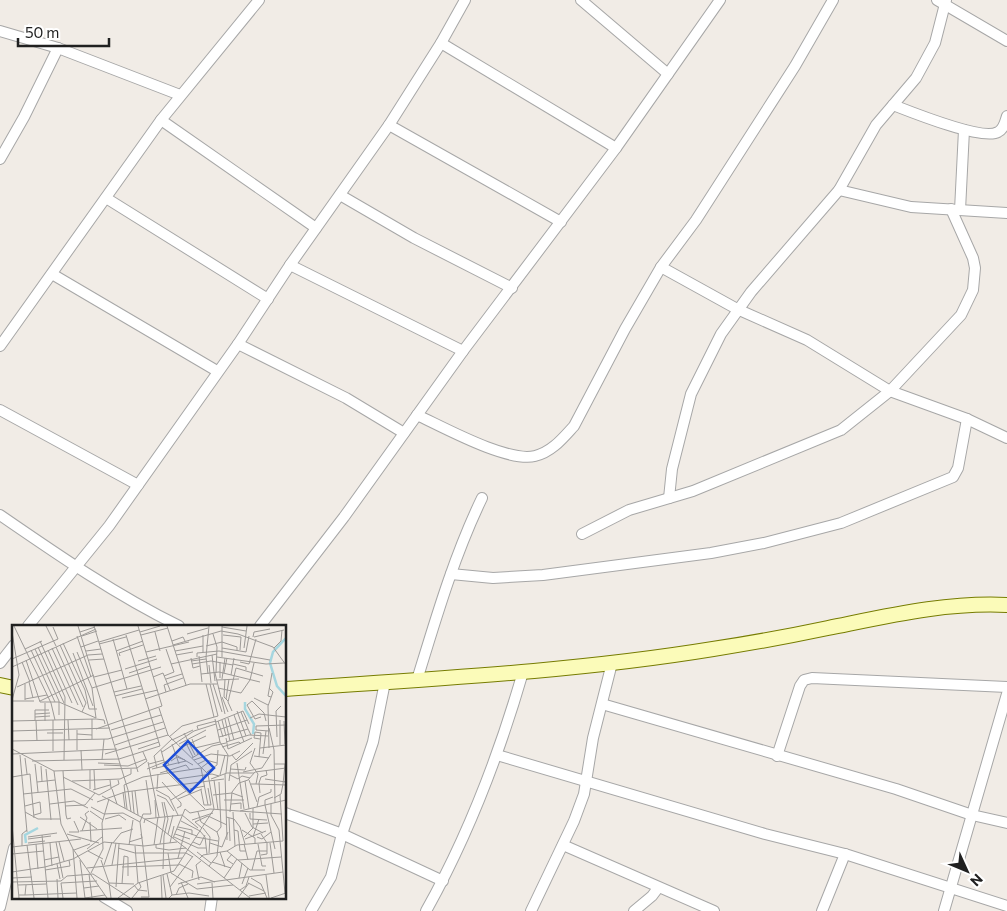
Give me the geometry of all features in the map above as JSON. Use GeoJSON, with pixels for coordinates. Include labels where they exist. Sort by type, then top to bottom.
{"type":"FeatureCollection","features":[{"type":"Feature","properties":{"kind":"street"},"geometry":{"type":"LineString","coordinates":[[0,346],[161,120],[259,0]]}},
{"type":"Feature","properties":{"kind":"street"},"geometry":{"type":"LineString","coordinates":[[29,625],[76,567],[138,485],[217,371],[238,344],[290,265],[389,126],[441,43],[465,0]]}},
{"type":"Feature","properties":{"kind":"street"},"geometry":{"type":"LineString","coordinates":[[581,0],[668,74]]}},
{"type":"Feature","properties":{"kind":"street"},"geometry":{"type":"LineString","coordinates":[[261,625],[344,517],[463,351],[616,148],[720,0]]}},
{"type":"Feature","properties":{"kind":"street"},"geometry":{"type":"LineString","coordinates":[[417,415],[495,450],[517,456],[534,457],[548,451],[574,426],[625,329],[661,268],[696,220],[795,66],[833,0]]}},
{"type":"Feature","properties":{"kind":"street"},"geometry":{"type":"LineString","coordinates":[[668,498],[672,469],[691,394],[721,334],[737,309],[839,190],[876,125],[916,78],[935,43],[942,2],[1007,41]]}},
{"type":"Feature","properties":{"kind":"street"},"geometry":{"type":"LineString","coordinates":[[0,31],[58,48],[180,95]]}},
{"type":"Feature","properties":{"kind":"street"},"geometry":{"type":"LineString","coordinates":[[441,43],[616,148]]}},
{"type":"Feature","properties":{"kind":"street"},"geometry":{"type":"LineString","coordinates":[[0,159],[41,85],[58,48]]}},
{"type":"Feature","properties":{"kind":"street"},"geometry":{"type":"LineString","coordinates":[[893,105],[964,130],[991,135],[999,132],[1004,127],[1007,116]]}},
{"type":"Feature","properties":{"kind":"street"},"geometry":{"type":"LineString","coordinates":[[161,120],[316,228]]}},
{"type":"Feature","properties":{"kind":"street"},"geometry":{"type":"LineString","coordinates":[[389,126],[561,222]]}},
{"type":"Feature","properties":{"kind":"street"},"geometry":{"type":"LineString","coordinates":[[582,534],[629,510],[693,491],[841,430],[890,391],[961,315],[973,290],[976,268],[956,210],[964,130]]}},
{"type":"Feature","properties":{"kind":"street"},"geometry":{"type":"LineString","coordinates":[[839,190],[911,207],[1007,213]]}},
{"type":"Feature","properties":{"kind":"street"},"geometry":{"type":"LineString","coordinates":[[340,195],[414,238],[512,288]]}},
{"type":"Feature","properties":{"kind":"street"},"geometry":{"type":"LineString","coordinates":[[106,198],[268,299]]}},
{"type":"Feature","properties":{"kind":"street"},"geometry":{"type":"LineString","coordinates":[[290,265],[463,351]]}},
{"type":"Feature","properties":{"kind":"street"},"geometry":{"type":"LineString","coordinates":[[661,268],[737,309],[807,340],[890,391],[967,419],[1007,438]]}},
{"type":"Feature","properties":{"kind":"street"},"geometry":{"type":"LineString","coordinates":[[52,274],[217,371]]}},
{"type":"Feature","properties":{"kind":"street"},"geometry":{"type":"LineString","coordinates":[[238,344],[346,398],[404,433]]}},
{"type":"Feature","properties":{"kind":"street"},"geometry":{"type":"LineString","coordinates":[[0,410],[138,485]]}},
{"type":"Feature","properties":{"kind":"street"},"geometry":{"type":"LineString","coordinates":[[451,574],[513,578],[624,565],[764,543],[841,523],[953,477],[958,468],[967,419]]}},
{"type":"Feature","properties":{"kind":"street"},"geometry":{"type":"LineString","coordinates":[[417,680],[467,529],[482,498]]}},
{"type":"Feature","properties":{"kind":"street"},"geometry":{"type":"LineString","coordinates":[[0,515],[76,567],[154,614],[177,625]]}},
{"type":"Feature","properties":{"kind":"street"},"geometry":{"type":"LineString","coordinates":[[286,689],[523,672],[612,663],[722,648],[932,608],[971,603],[1007,605]]}},
{"type":"Feature","properties":{"kind":"street"},"geometry":{"type":"LineString","coordinates":[[0,663],[12,648]]}},
{"type":"Feature","properties":{"kind":"street"},"geometry":{"type":"LineString","coordinates":[[531,911],[563,845],[584,794],[585,779],[612,663]]}},
{"type":"Feature","properties":{"kind":"street"},"geometry":{"type":"LineString","coordinates":[[426,911],[443,881],[497,755],[523,672]]}},
{"type":"Feature","properties":{"kind":"street"},"geometry":{"type":"LineString","coordinates":[[777,756],[800,686],[804,680],[812,678],[929,682],[1007,687]]}},
{"type":"Feature","properties":{"kind":"street"},"geometry":{"type":"LineString","coordinates":[[311,911],[331,877],[342,834],[373,742],[384,682]]}},
{"type":"Feature","properties":{"kind":"street"},"geometry":{"type":"LineString","coordinates":[[944,911],[1007,694]]}},
{"type":"Feature","properties":{"kind":"street"},"geometry":{"type":"LineString","coordinates":[[602,704],[896,789],[972,815],[1007,823]]}},
{"type":"Feature","properties":{"kind":"street"},"geometry":{"type":"LineString","coordinates":[[497,755],[585,779],[756,831],[845,854],[1007,906]]}},
{"type":"Feature","properties":{"kind":"street"},"geometry":{"type":"LineString","coordinates":[[286,813],[342,834],[443,881]]}},
{"type":"Feature","properties":{"kind":"street"},"geometry":{"type":"LineString","coordinates":[[563,845],[714,911]]}},
{"type":"Feature","properties":{"kind":"street"},"geometry":{"type":"LineString","coordinates":[[822,911],[845,854]]}},
{"type":"Feature","properties":{"kind":"street"},"geometry":{"type":"LineString","coordinates":[[0,907],[12,858]]}},
{"type":"Feature","properties":{"kind":"street"},"geometry":{"type":"LineString","coordinates":[[634,911],[652,896],[658,888]]}},
{"type":"Feature","properties":{"kind":"street"},"geometry":{"type":"LineString","coordinates":[[106,898],[121,905]]}},
{"type":"Feature","properties":{"kind":"street"},"geometry":{"type":"LineString","coordinates":[[210,911],[212,898]]}}]}
